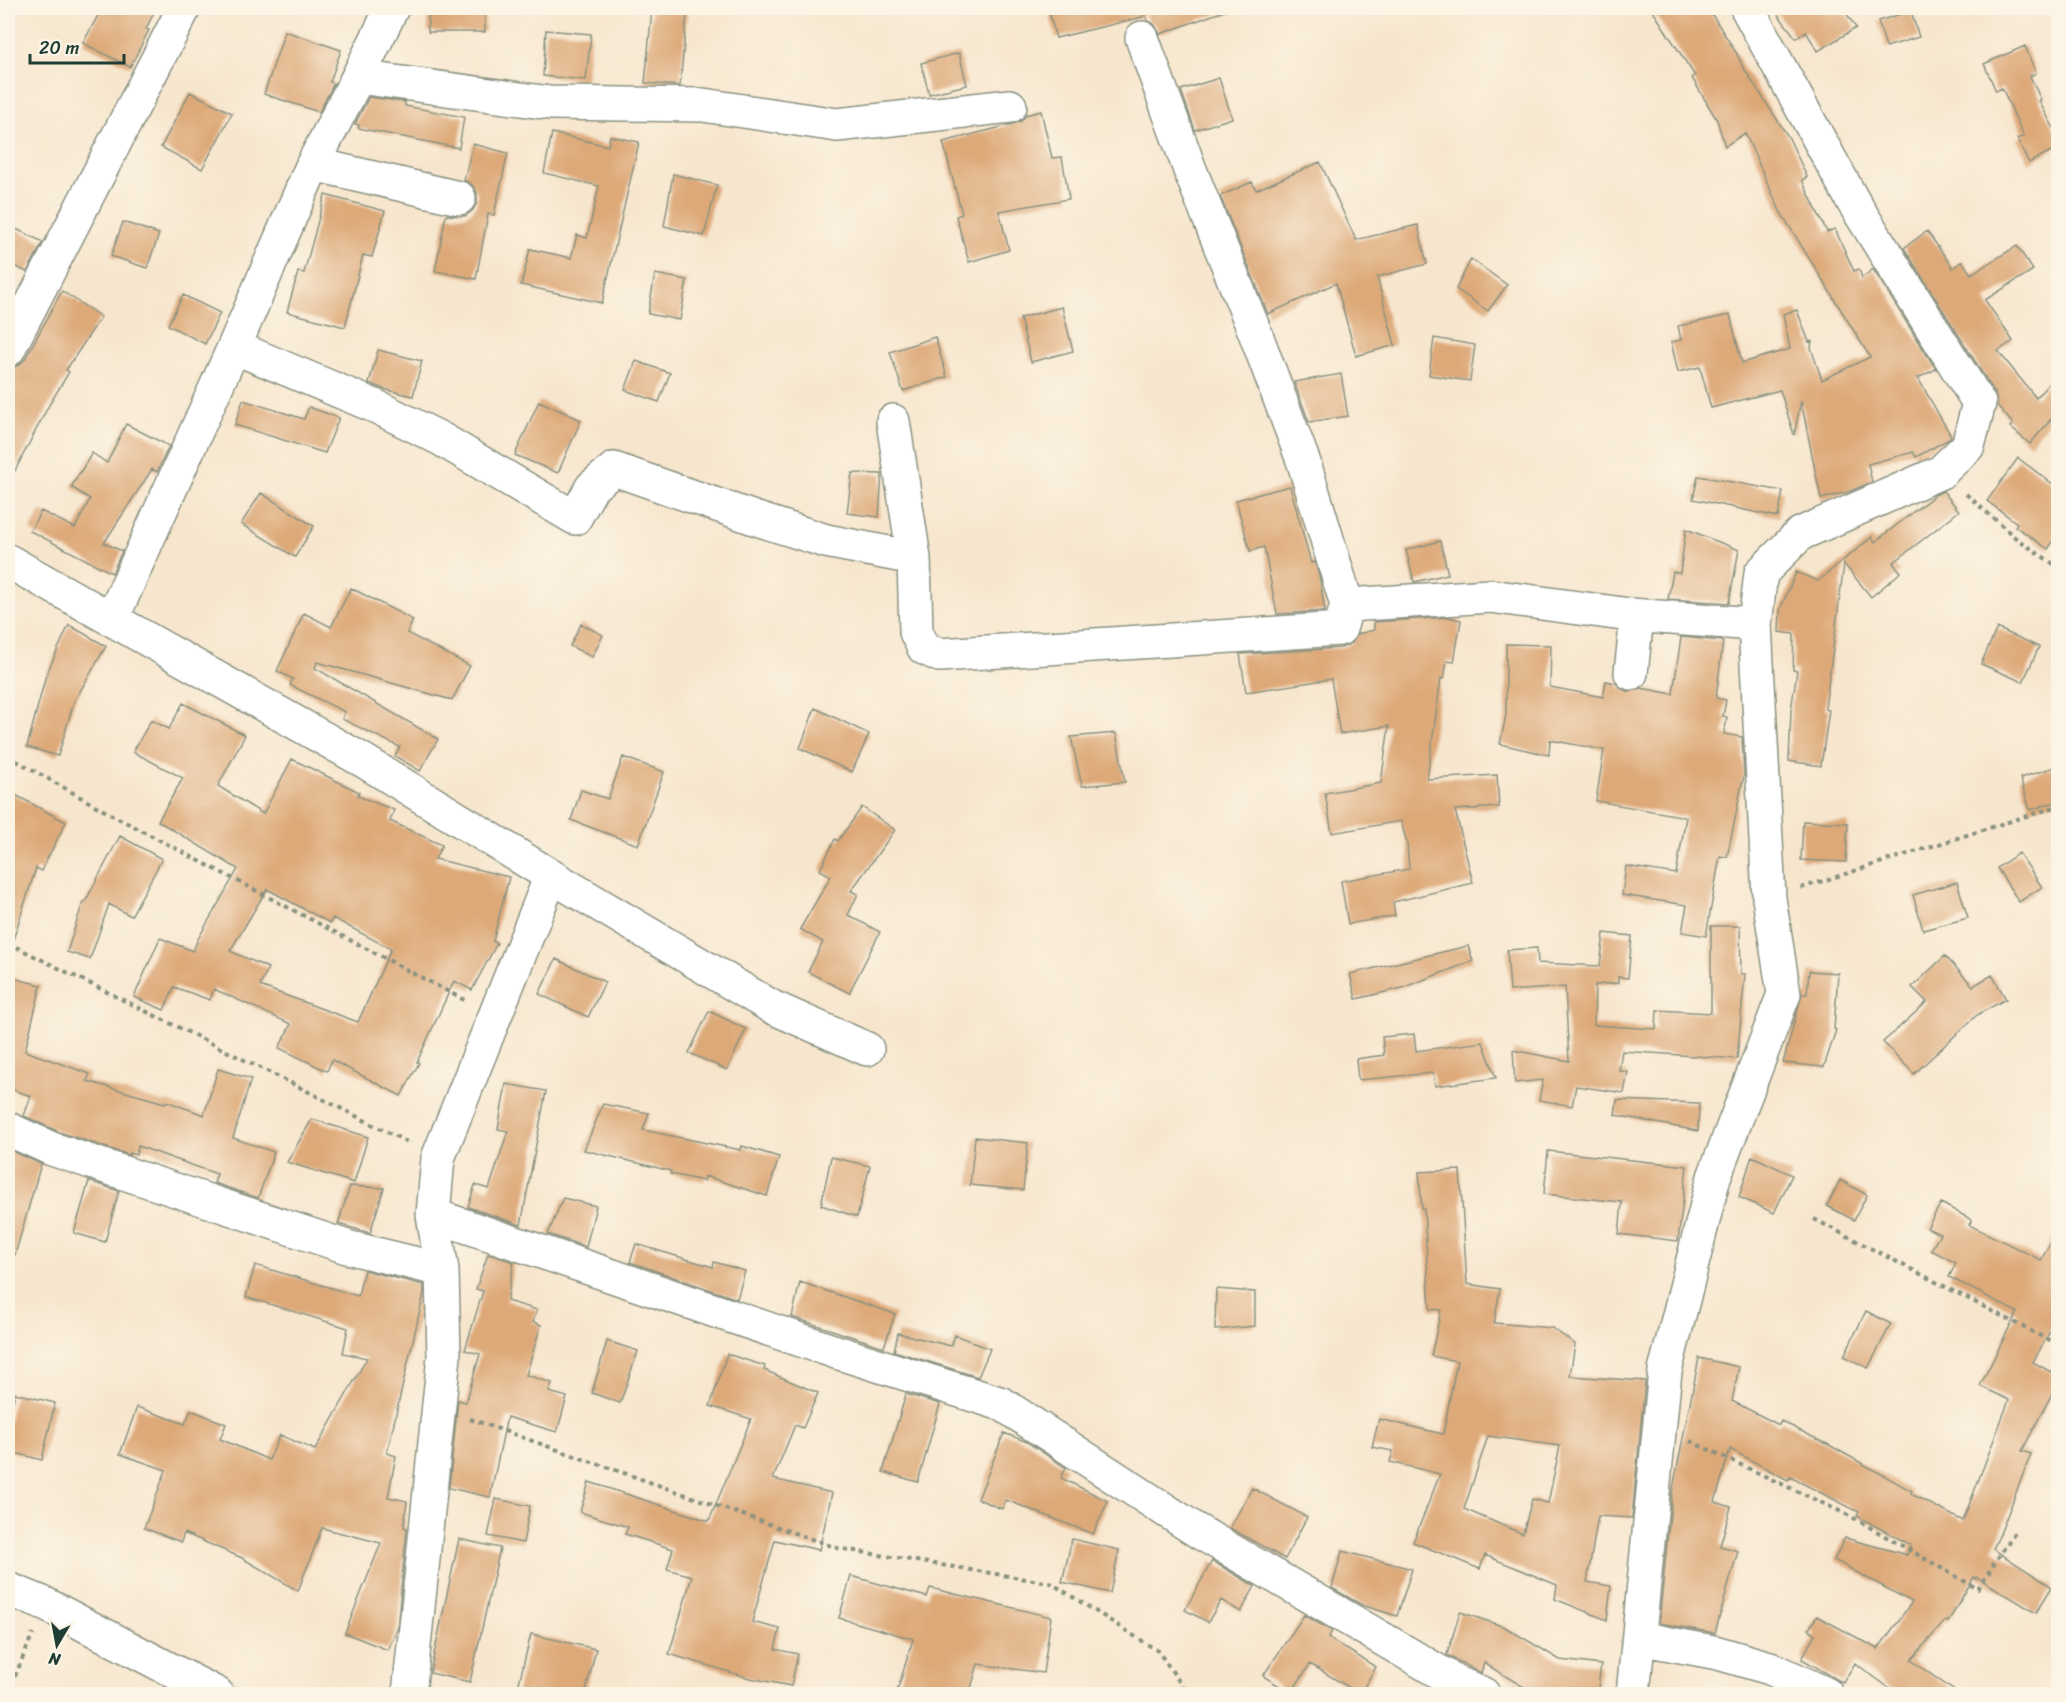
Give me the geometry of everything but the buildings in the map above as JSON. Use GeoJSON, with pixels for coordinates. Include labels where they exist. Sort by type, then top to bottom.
{"type":"FeatureCollection","features":[{"type":"Feature","properties":{"kind":"main road"},"geometry":{"type":"LineString","coordinates":[[8,350],[184,8]]}},
{"type":"Feature","properties":{"kind":"main road"},"geometry":{"type":"LineString","coordinates":[[112,619],[313,164],[392,8]]}},
{"type":"Feature","properties":{"kind":"main road"},"geometry":{"type":"LineString","coordinates":[[1633,1695],[1665,1371],[1714,1177],[1784,994],[1769,898],[1755,624],[1761,573],[1800,534],[1941,472],[1968,446],[1979,403],[1854,203],[1747,8]]}},
{"type":"Feature","properties":{"kind":"main road"},"geometry":{"type":"LineString","coordinates":[[893,421],[914,558],[916,632],[924,648],[939,655],[1340,629],[1347,605],[1304,464],[1256,335],[1194,180],[1142,38]]}},
{"type":"Feature","properties":{"kind":"main road"},"geometry":{"type":"LineString","coordinates":[[358,77],[550,103],[703,105],[837,125],[1010,106]]}},
{"type":"Feature","properties":{"kind":"main road"},"geometry":{"type":"LineString","coordinates":[[313,164],[459,198]]}},
{"type":"Feature","properties":{"kind":"main road"},"geometry":{"type":"LineString","coordinates":[[234,347],[377,406],[441,439],[575,518],[592,487],[614,469],[826,541],[914,558]]}},
{"type":"Feature","properties":{"kind":"main road"},"geometry":{"type":"LineString","coordinates":[[8,561],[364,761],[551,876],[772,1007],[867,1049]]}},
{"type":"Feature","properties":{"kind":"main road"},"geometry":{"type":"LineString","coordinates":[[1347,605],[1490,596],[1637,616],[1755,624]]}},
{"type":"Feature","properties":{"kind":"main road"},"geometry":{"type":"LineString","coordinates":[[1631,674],[1637,616]]}},
{"type":"Feature","properties":{"kind":"main road"},"geometry":{"type":"LineString","coordinates":[[409,1695],[444,1356],[442,1270],[433,1215],[438,1158],[551,876]]}},
{"type":"Feature","properties":{"kind":"main road"},"geometry":{"type":"LineString","coordinates":[[8,1129],[52,1149],[347,1247],[442,1270]]}},
{"type":"Feature","properties":{"kind":"main road"},"geometry":{"type":"LineString","coordinates":[[433,1215],[833,1351],[1002,1404],[1196,1530],[1458,1683],[1483,1695]]}},
{"type":"Feature","properties":{"kind":"main road"},"geometry":{"type":"LineString","coordinates":[[8,1589],[45,1604],[217,1695]]}},
{"type":"Feature","properties":{"kind":"main road"},"geometry":{"type":"LineString","coordinates":[[1639,1638],[1718,1653],[1760,1665],[1826,1695]]}},
{"type":"Feature","properties":{"kind":"path"},"geometry":{"type":"LineString","coordinates":[[1941,472],[2017,539],[2058,567]]}},
{"type":"Feature","properties":{"kind":"path"},"geometry":{"type":"LineString","coordinates":[[8,756],[112,815],[495,1016]]}},
{"type":"Feature","properties":{"kind":"path"},"geometry":{"type":"LineString","coordinates":[[1769,898],[2058,806]]}},
{"type":"Feature","properties":{"kind":"path"},"geometry":{"type":"LineString","coordinates":[[8,943],[438,1158]]}},
{"type":"Feature","properties":{"kind":"path"},"geometry":{"type":"LineString","coordinates":[[1814,1219],[2058,1346]]}},
{"type":"Feature","properties":{"kind":"path"},"geometry":{"type":"LineString","coordinates":[[438,1408],[837,1548],[1051,1583],[1158,1651],[1188,1695]]}},
{"type":"Feature","properties":{"kind":"path"},"geometry":{"type":"LineString","coordinates":[[1660,1428],[1850,1516],[1978,1588],[2016,1530]]}},
{"type":"Feature","properties":{"kind":"path"},"geometry":{"type":"LineString","coordinates":[[8,1693],[45,1604]]}}]}
